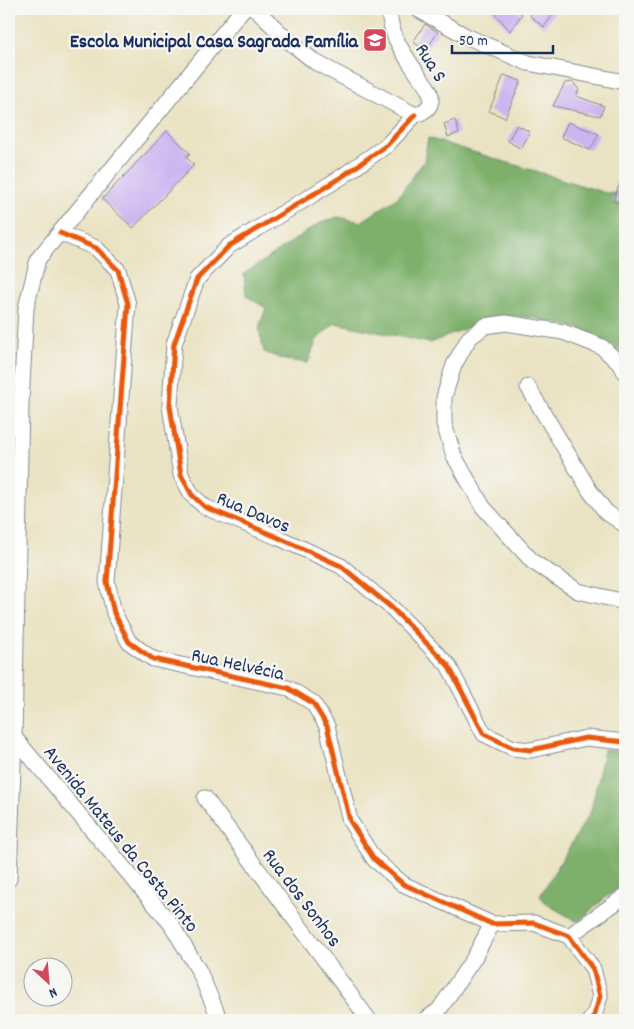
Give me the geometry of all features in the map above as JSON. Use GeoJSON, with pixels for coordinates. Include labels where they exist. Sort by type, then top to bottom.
{"type":"FeatureCollection","features":[{"type":"Feature","properties":{"kind":"street"},"geometry":{"type":"LineString","coordinates":[[9,879],[21,404],[26,308],[38,259],[243,9]]}},
{"type":"Feature","properties":{"kind":"street"},"geometry":{"type":"LineString","coordinates":[[255,9],[290,42],[316,62],[415,115]]}},
{"type":"Feature","properties":{"kind":"street","name":"Rua S"},"geometry":{"type":"LineString","coordinates":[[390,9],[389,14],[398,45],[429,90],[431,99],[429,107]]}},
{"type":"Feature","properties":{"kind":"street"},"geometry":{"type":"LineString","coordinates":[[417,9],[468,37],[528,63],[625,82]]}},
{"type":"Feature","properties":{"kind":"street","name":"Rua Davos"},"geometry":{"type":"LineString","coordinates":[[429,107],[415,115],[387,145],[340,178],[229,246],[197,279],[174,344],[170,406],[181,475],[192,495],[205,507],[341,566],[392,608],[448,665],[484,734],[513,748],[531,750],[586,738],[625,742]]}},
{"type":"Feature","properties":{"kind":"street","name":"Rua Helvécia"},"geometry":{"type":"LineString","coordinates":[[60,233],[96,248],[118,270],[128,304],[107,582],[114,614],[129,642],[153,660],[288,688],[313,703],[327,726],[350,821],[374,858],[403,884],[492,924],[534,923],[569,936]]}},
{"type":"Feature","properties":{"kind":"street"},"geometry":{"type":"LineString","coordinates":[[625,373],[622,366],[602,347],[562,332],[506,323],[485,326],[469,338],[454,365],[444,397],[444,424],[454,456],[483,507],[533,562],[578,591],[625,602]]}},
{"type":"Feature","properties":{"kind":"street"},"geometry":{"type":"LineString","coordinates":[[528,387],[590,491],[606,512],[625,525]]}},
{"type":"Feature","properties":{"kind":"street","name":"Avenida Mateus da Costa Pinto"},"geometry":{"type":"LineString","coordinates":[[14,737],[171,924],[199,971],[220,1020]]}},
{"type":"Feature","properties":{"kind":"street","name":"Rua dos Sonhos"},"geometry":{"type":"LineString","coordinates":[[204,798],[369,1020]]}},
{"type":"Feature","properties":{"kind":"street"},"geometry":{"type":"LineString","coordinates":[[590,1020],[594,1016],[600,996],[593,969],[569,936],[625,896]]}},
{"type":"Feature","properties":{"kind":"street"},"geometry":{"type":"LineString","coordinates":[[425,1020],[439,1010],[474,958],[492,924]]}},
{"type":"Feature","properties":{"kind":"green space"},"geometry":{"type":"Polygon","coordinates":[[[428,138],[606,193],[625,194],[625,359],[614,346],[581,329],[533,318],[499,315],[430,343],[335,323],[317,339],[308,363],[285,360],[264,352],[259,328],[266,308],[246,296],[244,274],[318,224],[338,217],[361,222],[397,198],[424,161],[428,138]]]}},
{"type":"Feature","properties":{"kind":"green space"},"geometry":{"type":"Polygon","coordinates":[[[604,750],[625,752],[625,884],[606,897],[578,922],[548,905],[540,896],[591,811],[604,750]]]}},
{"type":"Feature","properties":{"kind":"building"},"geometry":{"type":"Polygon","coordinates":[[[491,9],[515,9],[522,14],[510,31],[491,9]]]}},
{"type":"Feature","properties":{"kind":"building"},"geometry":{"type":"Polygon","coordinates":[[[535,9],[557,9],[544,27],[530,16],[535,9]]]}},
{"type":"Feature","properties":{"kind":"building"},"geometry":{"type":"Polygon","coordinates":[[[425,24],[438,32],[426,50],[413,42],[425,24]]]}},
{"type":"Feature","properties":{"kind":"building"},"geometry":{"type":"Polygon","coordinates":[[[504,75],[521,81],[505,118],[489,111],[504,75]]]}},
{"type":"Feature","properties":{"kind":"building"},"geometry":{"type":"Polygon","coordinates":[[[573,82],[579,90],[576,96],[604,106],[600,116],[553,106],[565,83],[573,82]]]}},
{"type":"Feature","properties":{"kind":"building"},"geometry":{"type":"Polygon","coordinates":[[[455,120],[459,133],[448,137],[444,124],[455,120]]]}},
{"type":"Feature","properties":{"kind":"building"},"geometry":{"type":"Polygon","coordinates":[[[568,122],[599,134],[590,150],[561,137],[568,122]]]}},
{"type":"Feature","properties":{"kind":"building"},"geometry":{"type":"Polygon","coordinates":[[[517,125],[530,132],[521,149],[508,141],[517,125]]]}},
{"type":"Feature","properties":{"kind":"building"},"geometry":{"type":"Polygon","coordinates":[[[167,131],[190,153],[186,157],[194,165],[133,228],[102,199],[167,131]]]}},
{"type":"Feature","properties":{"kind":"building"},"geometry":{"type":"Polygon","coordinates":[[[625,172],[625,205],[613,201],[625,172]]]}},
{"type":"Feature","properties":{"kind":"cycle path"},"geometry":{"type":"LineString","coordinates":[[415,115],[387,145],[340,178],[229,246],[197,279],[174,344],[170,406],[181,475],[192,495],[205,507],[341,566],[392,608],[448,665],[484,734],[513,748],[531,750],[586,738],[625,742]]}},
{"type":"Feature","properties":{"kind":"cycle path"},"geometry":{"type":"LineString","coordinates":[[60,233],[96,248],[118,270],[128,304],[107,582],[114,613],[129,642],[153,659],[288,688],[313,703],[327,726],[350,821],[374,859],[403,884],[492,924],[534,923],[569,936],[593,969],[600,996],[594,1016],[590,1020]]}},
{"type":"Feature","properties":{"kind":"place","name":"Escola Municipal Casa Sagrada Família"},"geometry":{"type":"Point","coordinates":[375,40]}}]}
